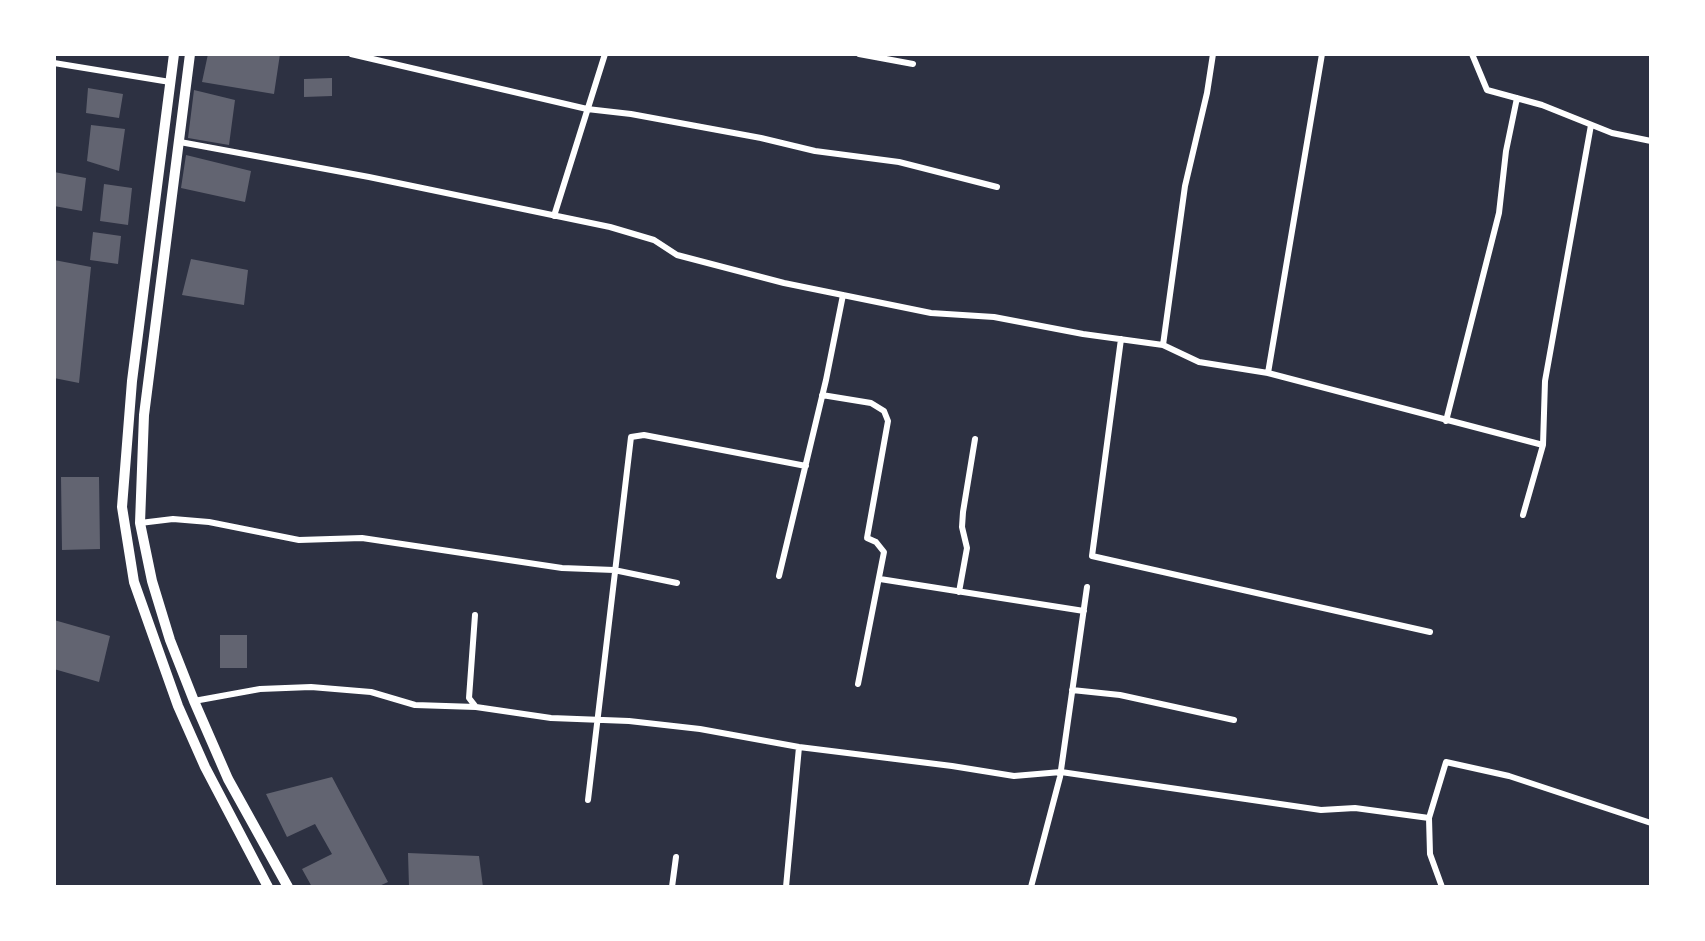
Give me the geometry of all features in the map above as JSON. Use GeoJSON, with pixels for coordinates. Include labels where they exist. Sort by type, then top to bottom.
{"type":"FeatureCollection","features":[{"type":"Feature","properties":{"kind":"main road"},"geometry":{"type":"LineString","coordinates":[[174,54],[132,381],[122,507],[134,582],[178,706],[205,767],[268,887]]}},
{"type":"Feature","properties":{"kind":"main road"},"geometry":{"type":"LineString","coordinates":[[190,54],[144,415],[140,523],[152,581],[170,640],[194,701],[228,779],[288,887]]}},
{"type":"Feature","properties":{"kind":"street"},"geometry":{"type":"LineString","coordinates":[[351,54],[587,109],[631,114],[815,151],[899,162],[997,187]]}},
{"type":"Feature","properties":{"kind":"street"},"geometry":{"type":"LineString","coordinates":[[554,216],[605,54]]}},
{"type":"Feature","properties":{"kind":"street"},"geometry":{"type":"LineString","coordinates":[[859,54],[913,64]]}},
{"type":"Feature","properties":{"kind":"street"},"geometry":{"type":"LineString","coordinates":[[1163,345],[1185,186],[1213,54]]}},
{"type":"Feature","properties":{"kind":"street"},"geometry":{"type":"LineString","coordinates":[[1268,373],[1322,54]]}},
{"type":"Feature","properties":{"kind":"street"},"geometry":{"type":"LineString","coordinates":[[1472,54],[1487,90],[1612,133],[1651,141]]}},
{"type":"Feature","properties":{"kind":"street"},"geometry":{"type":"LineString","coordinates":[[54,63],[170,82]]}},
{"type":"Feature","properties":{"kind":"street"},"geometry":{"type":"LineString","coordinates":[[1446,421],[1499,213],[1506,151],[1517,98]]}},
{"type":"Feature","properties":{"kind":"street"},"geometry":{"type":"LineString","coordinates":[[1523,515],[1543,445],[1545,381],[1591,125]]}},
{"type":"Feature","properties":{"kind":"street"},"geometry":{"type":"LineString","coordinates":[[180,142],[554,216],[654,240],[677,255],[843,295],[931,313],[994,317],[1163,345],[1199,362],[1268,373],[1543,445]]}},
{"type":"Feature","properties":{"kind":"street"},"geometry":{"type":"LineString","coordinates":[[779,576],[843,295]]}},
{"type":"Feature","properties":{"kind":"street"},"geometry":{"type":"LineString","coordinates":[[1121,339],[1092,556],[1430,632]]}},
{"type":"Feature","properties":{"kind":"street"},"geometry":{"type":"LineString","coordinates":[[822,395],[871,403],[884,411],[888,421],[867,538],[876,542],[884,552],[858,684]]}},
{"type":"Feature","properties":{"kind":"street"},"geometry":{"type":"LineString","coordinates":[[588,800],[631,437],[644,435],[806,466]]}},
{"type":"Feature","properties":{"kind":"street"},"geometry":{"type":"LineString","coordinates":[[959,592],[967,548],[962,527],[963,512],[975,439]]}},
{"type":"Feature","properties":{"kind":"street"},"geometry":{"type":"LineString","coordinates":[[140,523],[173,519],[209,522],[299,540],[362,538],[562,568],[614,570],[677,583]]}},
{"type":"Feature","properties":{"kind":"street"},"geometry":{"type":"LineString","coordinates":[[880,579],[1084,611]]}},
{"type":"Feature","properties":{"kind":"street"},"geometry":{"type":"LineString","coordinates":[[1031,887],[1061,772],[1087,587]]}},
{"type":"Feature","properties":{"kind":"street"},"geometry":{"type":"LineString","coordinates":[[475,615],[469,698],[476,707]]}},
{"type":"Feature","properties":{"kind":"street"},"geometry":{"type":"LineString","coordinates":[[194,701],[260,689],[311,687],[371,692],[415,705],[476,707],[551,718],[700,729],[799,747],[1014,776],[1061,772],[1321,810],[1355,808],[1429,818]]}},
{"type":"Feature","properties":{"kind":"street"},"geometry":{"type":"LineString","coordinates":[[1072,690],[1120,695],[1234,720]]}},
{"type":"Feature","properties":{"kind":"street"},"geometry":{"type":"LineString","coordinates":[[786,887],[799,747]]}},
{"type":"Feature","properties":{"kind":"street"},"geometry":{"type":"LineString","coordinates":[[1442,887],[1430,854],[1429,818],[1446,762],[1509,776],[1651,823]]}},
{"type":"Feature","properties":{"kind":"street"},"geometry":{"type":"LineString","coordinates":[[672,887],[676,857]]}},
{"type":"Feature","properties":{"kind":"building"},"geometry":{"type":"Polygon","coordinates":[[[208,54],[280,54],[274,94],[202,82],[208,54]]]}},
{"type":"Feature","properties":{"kind":"building"},"geometry":{"type":"Polygon","coordinates":[[[332,78],[332,96],[304,97],[304,79],[332,78]]]}},
{"type":"Feature","properties":{"kind":"building"},"geometry":{"type":"Polygon","coordinates":[[[88,88],[123,94],[119,118],[86,113],[88,88]]]}},
{"type":"Feature","properties":{"kind":"building"},"geometry":{"type":"Polygon","coordinates":[[[194,90],[235,100],[229,145],[188,138],[194,90]]]}},
{"type":"Feature","properties":{"kind":"building"},"geometry":{"type":"Polygon","coordinates":[[[91,125],[125,129],[119,171],[87,161],[91,125]]]}},
{"type":"Feature","properties":{"kind":"building"},"geometry":{"type":"Polygon","coordinates":[[[186,155],[251,171],[245,202],[181,188],[186,155]]]}},
{"type":"Feature","properties":{"kind":"building"},"geometry":{"type":"Polygon","coordinates":[[[54,172],[86,178],[82,211],[54,206],[54,172]]]}},
{"type":"Feature","properties":{"kind":"building"},"geometry":{"type":"Polygon","coordinates":[[[104,184],[132,188],[128,225],[100,221],[104,184]]]}},
{"type":"Feature","properties":{"kind":"building"},"geometry":{"type":"Polygon","coordinates":[[[93,232],[121,236],[118,264],[90,260],[93,232]]]}},
{"type":"Feature","properties":{"kind":"building"},"geometry":{"type":"Polygon","coordinates":[[[191,259],[248,270],[244,305],[182,295],[191,259]]]}},
{"type":"Feature","properties":{"kind":"building"},"geometry":{"type":"Polygon","coordinates":[[[54,260],[91,267],[79,383],[54,378],[54,260]]]}},
{"type":"Feature","properties":{"kind":"building"},"geometry":{"type":"Polygon","coordinates":[[[61,477],[99,477],[100,549],[62,550],[61,477]]]}},
{"type":"Feature","properties":{"kind":"building"},"geometry":{"type":"Polygon","coordinates":[[[54,620],[110,636],[99,682],[54,669],[54,620]]]}},
{"type":"Feature","properties":{"kind":"building"},"geometry":{"type":"Polygon","coordinates":[[[220,635],[247,635],[247,668],[220,668],[220,635]]]}},
{"type":"Feature","properties":{"kind":"building"},"geometry":{"type":"Polygon","coordinates":[[[332,777],[388,882],[377,887],[312,887],[302,869],[332,854],[315,824],[287,837],[266,794],[332,777]]]}},
{"type":"Feature","properties":{"kind":"building"},"geometry":{"type":"Polygon","coordinates":[[[408,853],[479,856],[483,887],[409,887],[408,853]]]}}]}
